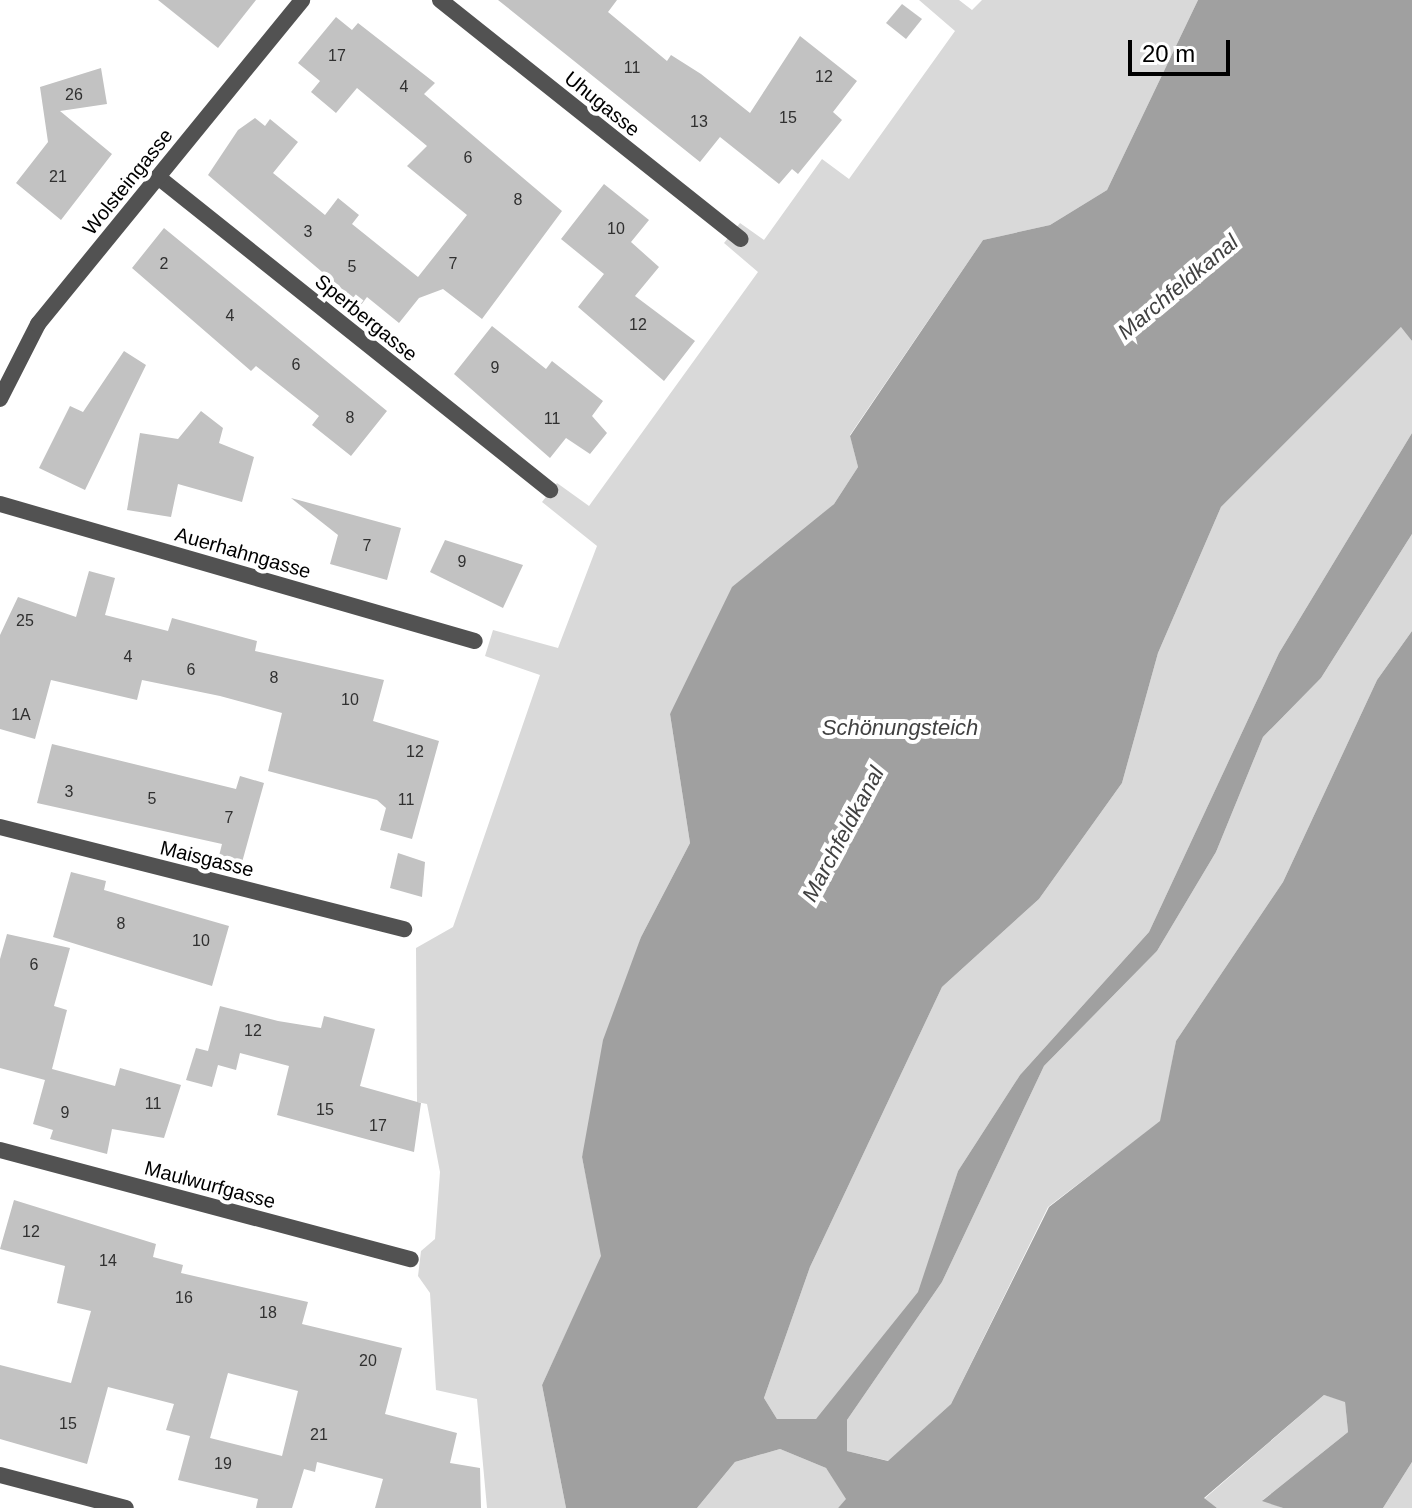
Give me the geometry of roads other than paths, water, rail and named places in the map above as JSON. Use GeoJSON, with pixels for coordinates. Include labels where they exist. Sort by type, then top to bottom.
{"type":"FeatureCollection","features":[{"type":"Feature","properties":{"kind":"street","name":"Wolsteingasse"},"geometry":{"type":"LineString","coordinates":[[0,399],[38,324],[302,0]]}},
{"type":"Feature","properties":{"kind":"street","name":"Uhugasse"},"geometry":{"type":"LineString","coordinates":[[440,0],[740,239]]}},
{"type":"Feature","properties":{"kind":"street","name":"Sperbergasse"},"geometry":{"type":"LineString","coordinates":[[158,177],[550,490]]}},
{"type":"Feature","properties":{"kind":"street","name":"Auerhahngasse"},"geometry":{"type":"LineString","coordinates":[[0,504],[475,641]]}},
{"type":"Feature","properties":{"kind":"street","name":"Maisgasse"},"geometry":{"type":"LineString","coordinates":[[0,827],[404,929]]}},
{"type":"Feature","properties":{"kind":"street","name":"Maulwurfgasse"},"geometry":{"type":"LineString","coordinates":[[0,1150],[411,1259]]}},
{"type":"Feature","properties":{"kind":"street"},"geometry":{"type":"LineString","coordinates":[[0,1475],[126,1508]]}},
{"type":"Feature","properties":{"kind":"water","name":"Schönungsteich"},"geometry":{"type":"Polygon","coordinates":[[[1198,0],[1412,0],[1412,341],[1401,327],[1221,507],[1158,653],[1122,783],[1039,899],[942,987],[810,1267],[764,1398],[777,1419],[816,1419],[918,1292],[958,1171],[1020,1075],[1149,932],[1279,653],[1412,433],[1412,534],[1321,678],[1263,737],[1216,852],[1157,951],[1044,1066],[942,1282],[847,1420],[847,1451],[888,1461],[951,1404],[1049,1207],[1160,1121],[1176,1041],[1283,882],[1377,680],[1412,631],[1412,1462],[1383,1508],[1283,1508],[1262,1501],[1348,1432],[1345,1402],[1324,1395],[1204,1498],[1217,1508],[838,1508],[846,1499],[826,1468],[780,1449],[735,1462],[697,1508],[566,1508],[542,1385],[601,1256],[582,1157],[603,1040],[641,937],[690,843],[670,714],[732,587],[834,504],[858,467],[850,436],[983,240],[1050,225],[1107,190],[1198,0]]]}},
{"type":"Feature","properties":{"kind":"water label","name":"Marchfeldkanal"},"geometry":{"type":"Point","coordinates":[1178,287]}},
{"type":"Feature","properties":{"kind":"water label","name":"Marchfeldkanal"},"geometry":{"type":"Point","coordinates":[843,834]}}]}
